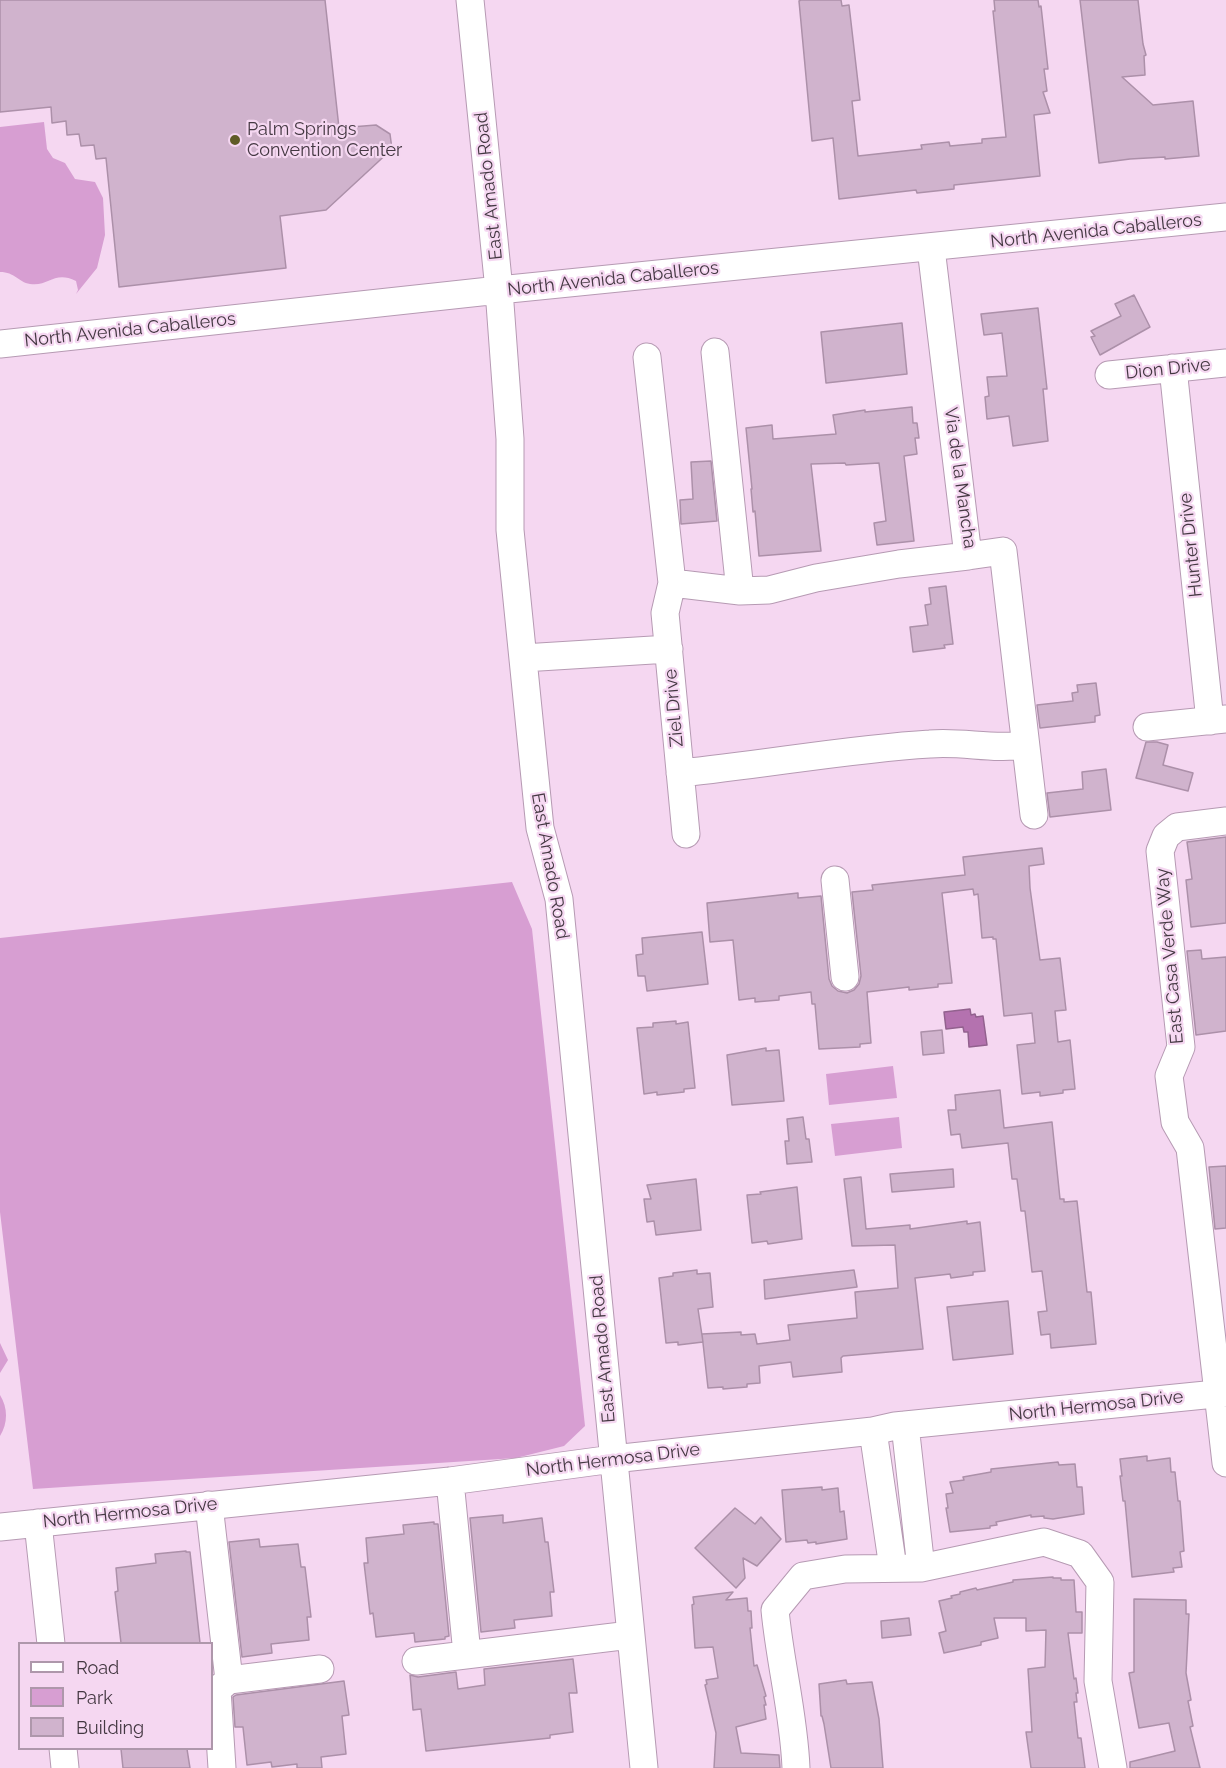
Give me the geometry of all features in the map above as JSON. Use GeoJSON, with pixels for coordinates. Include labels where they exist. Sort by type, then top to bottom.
{"type":"FeatureCollection","features":[{"type":"Feature","properties":{"kind":"street","name":"East Amado Road"},"geometry":{"type":"LineString","coordinates":[[470,0],[499,290],[510,439],[510,530],[540,828],[560,905],[644,1768]]}},
{"type":"Feature","properties":{"kind":"street","name":"North Avenida Caballeros"},"geometry":{"type":"LineString","coordinates":[[0,344],[499,290],[1226,217]]}},
{"type":"Feature","properties":{"kind":"street","name":"Via de la Mancha"},"geometry":{"type":"LineString","coordinates":[[931,248],[968,556],[1003,551],[1034,814]]}},
{"type":"Feature","properties":{"kind":"street"},"geometry":{"type":"LineString","coordinates":[[715,352],[740,591]]}},
{"type":"Feature","properties":{"kind":"street","name":"Ziel Drive"},"geometry":{"type":"LineString","coordinates":[[647,357],[672,583],[665,613],[686,834]]}},
{"type":"Feature","properties":{"kind":"street","name":"Dion Drive"},"geometry":{"type":"LineString","coordinates":[[1109,375],[1226,363]]}},
{"type":"Feature","properties":{"kind":"street","name":"Hunter Drive"},"geometry":{"type":"LineString","coordinates":[[1173,368],[1218,720]]}},
{"type":"Feature","properties":{"kind":"street"},"geometry":{"type":"LineString","coordinates":[[672,583],[740,591],[769,590],[816,578],[899,564],[968,556]]}},
{"type":"Feature","properties":{"kind":"street"},"geometry":{"type":"LineString","coordinates":[[523,658],[669,649]]}},
{"type":"Feature","properties":{"kind":"street"},"geometry":{"type":"LineString","coordinates":[[1147,727],[1218,720]]}},
{"type":"Feature","properties":{"kind":"street"},"geometry":{"type":"LineString","coordinates":[[680,773],[932,743],[1000,748],[1025,746]]}},
{"type":"Feature","properties":{"kind":"street","name":"East Casa Verde Way"},"geometry":{"type":"LineString","coordinates":[[1226,821],[1177,827],[1166,836],[1160,851],[1181,1047],[1169,1076],[1175,1122],[1190,1148],[1222,1394],[1226,1463]]}},
{"type":"Feature","properties":{"kind":"street"},"geometry":{"type":"LineString","coordinates":[[835,880],[845,977]]}},
{"type":"Feature","properties":{"kind":"street","name":"North Hermosa Drive"},"geometry":{"type":"LineString","coordinates":[[0,1527],[450,1481],[613,1459],[873,1431],[905,1425],[1222,1394]]}},
{"type":"Feature","properties":{"kind":"street"},"geometry":{"type":"LineString","coordinates":[[905,1425],[921,1568]]}},
{"type":"Feature","properties":{"kind":"street"},"geometry":{"type":"LineString","coordinates":[[873,1431],[893,1568]]}},
{"type":"Feature","properties":{"kind":"street"},"geometry":{"type":"LineString","coordinates":[[450,1481],[467,1654]]}},
{"type":"Feature","properties":{"kind":"street"},"geometry":{"type":"LineString","coordinates":[[883,1499],[913,1494]]}},
{"type":"Feature","properties":{"kind":"street"},"geometry":{"type":"LineString","coordinates":[[209,1505],[229,1680]]}},
{"type":"Feature","properties":{"kind":"street"},"geometry":{"type":"LineString","coordinates":[[38,1523],[51,1642]]}},
{"type":"Feature","properties":{"kind":"street"},"geometry":{"type":"LineString","coordinates":[[796,1768],[795,1746],[778,1646],[775,1610],[803,1576],[845,1569],[921,1568],[1044,1542],[1080,1554],[1101,1582],[1098,1682],[1113,1768]]}},
{"type":"Feature","properties":{"kind":"street"},"geometry":{"type":"LineString","coordinates":[[416,1660],[630,1635]]}},
{"type":"Feature","properties":{"kind":"street"},"geometry":{"type":"LineString","coordinates":[[222,1768],[217,1690],[229,1680],[320,1669]]}},
{"type":"Feature","properties":{"kind":"street"},"geometry":{"type":"LineString","coordinates":[[63,1750],[65,1768]]}},
{"type":"Feature","properties":{"kind":"green space"},"geometry":{"type":"Polygon","coordinates":[[[44,122],[47,149],[53,158],[65,163],[75,179],[95,182],[103,198],[105,235],[97,268],[76,294],[78,290],[76,281],[68,278],[62,277],[30,284],[0,272],[0,127],[44,122]]]}},
{"type":"Feature","properties":{"kind":"green space"},"geometry":{"type":"Polygon","coordinates":[[[512,882],[532,929],[585,1426],[564,1446],[516,1458],[33,1489],[0,1212],[0,938],[512,882]]]}},
{"type":"Feature","properties":{"kind":"green space"},"geometry":{"type":"Polygon","coordinates":[[[893,1066],[897,1098],[829,1105],[826,1074],[893,1066]]]}},
{"type":"Feature","properties":{"kind":"green space"},"geometry":{"type":"Polygon","coordinates":[[[899,1117],[902,1148],[835,1156],[831,1124],[899,1117]]]}},
{"type":"Feature","properties":{"kind":"green space"},"geometry":{"type":"Polygon","coordinates":[[[0,1343],[8,1360],[0,1373],[0,1343]]]}},
{"type":"Feature","properties":{"kind":"green space"},"geometry":{"type":"Polygon","coordinates":[[[0,1395],[6,1416],[0,1436],[0,1395]]]}},
{"type":"Feature","properties":{"kind":"shaded area"},"geometry":{"type":"Polygon","coordinates":[[[970,1009],[971,1015],[983,1016],[987,1045],[969,1047],[968,1032],[964,1032],[963,1027],[946,1029],[944,1012],[970,1009]]]}},
{"type":"Feature","properties":{"kind":"building","name":"Palm Springs Convention Center"},"geometry":{"type":"Polygon","coordinates":[[[0,0],[325,0],[339,128],[376,125],[390,134],[392,149],[326,210],[280,216],[286,268],[119,287],[106,158],[96,159],[94,145],[81,146],[79,134],[67,135],[66,121],[52,123],[51,107],[0,112],[0,0]]]}},
{"type":"Feature","properties":{"kind":"building"},"geometry":{"type":"Polygon","coordinates":[[[841,0],[842,6],[849,5],[860,100],[852,101],[858,156],[922,149],[921,145],[949,142],[950,146],[982,143],[982,139],[1006,137],[993,11],[995,11],[994,0],[1038,0],[1039,7],[1041,6],[1048,69],[1044,69],[1047,91],[1043,92],[1050,113],[1034,115],[1040,176],[954,185],[954,189],[917,193],[916,190],[839,199],[833,138],[812,141],[799,1],[841,0]]]}},
{"type":"Feature","properties":{"kind":"building"},"geometry":{"type":"Polygon","coordinates":[[[1080,0],[1138,0],[1146,55],[1144,56],[1145,75],[1122,77],[1153,105],[1193,101],[1199,156],[1130,159],[1099,163],[1080,0]]]}},
{"type":"Feature","properties":{"kind":"building"},"geometry":{"type":"Polygon","coordinates":[[[1134,295],[1150,327],[1100,355],[1091,337],[1095,336],[1091,331],[1121,316],[1115,304],[1134,295]]]}},
{"type":"Feature","properties":{"kind":"building"},"geometry":{"type":"Polygon","coordinates":[[[1038,308],[1047,389],[1043,389],[1048,441],[1013,446],[1009,416],[987,419],[985,397],[989,396],[987,377],[1007,376],[1002,333],[984,335],[981,314],[1038,308]]]}},
{"type":"Feature","properties":{"kind":"building"},"geometry":{"type":"Polygon","coordinates":[[[902,323],[907,374],[826,383],[821,332],[902,323]]]}},
{"type":"Feature","properties":{"kind":"building"},"geometry":{"type":"Polygon","coordinates":[[[912,407],[913,423],[917,423],[919,438],[915,438],[917,454],[904,456],[914,541],[877,545],[874,523],[886,521],[879,463],[811,464],[821,551],[759,556],[746,428],[772,425],[773,439],[836,434],[833,415],[912,407]]]}},
{"type":"Feature","properties":{"kind":"building"},"geometry":{"type":"Polygon","coordinates":[[[711,461],[717,521],[681,524],[680,500],[693,499],[691,462],[711,461]]]}},
{"type":"Feature","properties":{"kind":"building"},"geometry":{"type":"Polygon","coordinates":[[[946,586],[953,644],[944,645],[945,648],[913,652],[910,627],[928,625],[925,605],[931,604],[929,588],[946,586]]]}},
{"type":"Feature","properties":{"kind":"building"},"geometry":{"type":"Polygon","coordinates":[[[1096,683],[1100,715],[1095,716],[1095,722],[1040,728],[1037,705],[1073,701],[1072,693],[1078,692],[1077,685],[1096,683]]]}},
{"type":"Feature","properties":{"kind":"building"},"geometry":{"type":"Polygon","coordinates":[[[1146,742],[1168,745],[1163,765],[1193,773],[1188,791],[1136,778],[1146,742]]]}},
{"type":"Feature","properties":{"kind":"building"},"geometry":{"type":"Polygon","coordinates":[[[1106,769],[1111,810],[1050,817],[1047,793],[1083,789],[1082,772],[1106,769]]]}},
{"type":"Feature","properties":{"kind":"building"},"geometry":{"type":"Polygon","coordinates":[[[1226,837],[1226,923],[1191,927],[1186,880],[1192,879],[1187,842],[1226,837]]]}},
{"type":"Feature","properties":{"kind":"building"},"geometry":{"type":"Polygon","coordinates":[[[1042,848],[1044,864],[1029,866],[1030,888],[1040,960],[1060,958],[1066,1010],[1055,1011],[1058,1042],[1070,1040],[1075,1089],[1063,1090],[1063,1093],[1040,1096],[1040,1092],[1022,1094],[1017,1045],[1035,1043],[1032,1013],[1004,1016],[996,939],[982,938],[978,894],[974,895],[973,889],[942,893],[952,983],[938,984],[938,987],[909,990],[909,987],[867,992],[871,1043],[860,1044],[860,1047],[819,1049],[815,1004],[812,1004],[811,992],[779,996],[779,1000],[755,1002],[755,998],[739,1000],[733,940],[710,942],[707,903],[798,893],[798,898],[821,896],[829,979],[838,991],[847,993],[859,984],[861,976],[852,892],[873,890],[872,885],[965,875],[963,857],[1042,848]]]}},
{"type":"Feature","properties":{"kind":"building"},"geometry":{"type":"Polygon","coordinates":[[[702,932],[708,984],[647,991],[645,976],[638,976],[636,955],[643,954],[642,938],[702,932]]]}},
{"type":"Feature","properties":{"kind":"building"},"geometry":{"type":"Polygon","coordinates":[[[1201,950],[1202,959],[1226,957],[1226,1031],[1196,1035],[1187,951],[1201,950]]]}},
{"type":"Feature","properties":{"kind":"building"},"geometry":{"type":"Polygon","coordinates":[[[676,1021],[676,1024],[688,1022],[695,1088],[684,1089],[684,1092],[644,1094],[637,1028],[653,1027],[653,1023],[676,1021]]]}},
{"type":"Feature","properties":{"kind":"building"},"geometry":{"type":"Polygon","coordinates":[[[942,1030],[944,1053],[923,1055],[921,1032],[942,1030]]]}},
{"type":"Feature","properties":{"kind":"building"},"geometry":{"type":"Polygon","coordinates":[[[766,1048],[766,1051],[779,1050],[784,1101],[732,1105],[727,1055],[766,1048]]]}},
{"type":"Feature","properties":{"kind":"building"},"geometry":{"type":"Polygon","coordinates":[[[1000,1090],[1004,1128],[1052,1122],[1060,1199],[1064,1199],[1064,1202],[1077,1201],[1087,1292],[1091,1292],[1096,1344],[1051,1348],[1050,1334],[1041,1335],[1038,1312],[1047,1311],[1042,1271],[1032,1272],[1025,1211],[1021,1211],[1017,1179],[1012,1179],[1008,1143],[962,1148],[960,1134],[951,1135],[948,1110],[956,1110],[955,1095],[1000,1090]]]}},
{"type":"Feature","properties":{"kind":"building"},"geometry":{"type":"Polygon","coordinates":[[[803,1117],[812,1162],[787,1164],[785,1141],[789,1141],[787,1119],[803,1117]]]}},
{"type":"Feature","properties":{"kind":"building"},"geometry":{"type":"Polygon","coordinates":[[[1226,1166],[1226,1228],[1215,1229],[1209,1167],[1226,1166]]]}},
{"type":"Feature","properties":{"kind":"building"},"geometry":{"type":"Polygon","coordinates":[[[953,1169],[954,1187],[892,1192],[890,1174],[953,1169]]]}},
{"type":"Feature","properties":{"kind":"building"},"geometry":{"type":"Polygon","coordinates":[[[861,1177],[866,1229],[910,1225],[910,1229],[967,1221],[967,1224],[980,1222],[985,1271],[951,1278],[950,1274],[915,1278],[923,1349],[843,1356],[841,1358],[842,1372],[793,1377],[791,1362],[759,1366],[760,1383],[747,1384],[747,1387],[708,1388],[702,1334],[741,1332],[741,1335],[755,1334],[757,1344],[790,1340],[788,1325],[857,1318],[855,1292],[898,1288],[895,1245],[852,1246],[844,1179],[861,1177]]]}},
{"type":"Feature","properties":{"kind":"building"},"geometry":{"type":"Polygon","coordinates":[[[696,1179],[701,1230],[656,1235],[654,1221],[647,1222],[644,1199],[651,1199],[647,1185],[696,1179]]]}},
{"type":"Feature","properties":{"kind":"building"},"geometry":{"type":"Polygon","coordinates":[[[797,1187],[802,1239],[768,1244],[767,1241],[752,1243],[747,1195],[797,1187]]]}},
{"type":"Feature","properties":{"kind":"building"},"geometry":{"type":"Polygon","coordinates":[[[697,1270],[697,1274],[710,1273],[713,1307],[698,1309],[703,1342],[678,1345],[678,1342],[666,1343],[659,1278],[673,1276],[673,1273],[697,1270]]]}},
{"type":"Feature","properties":{"kind":"building"},"geometry":{"type":"Polygon","coordinates":[[[854,1270],[857,1287],[765,1299],[764,1280],[854,1270]]]}},
{"type":"Feature","properties":{"kind":"building"},"geometry":{"type":"Polygon","coordinates":[[[1008,1301],[1013,1354],[953,1360],[947,1307],[1008,1301]]]}},
{"type":"Feature","properties":{"kind":"building"},"geometry":{"type":"Polygon","coordinates":[[[1147,1456],[1147,1461],[1170,1458],[1171,1472],[1175,1472],[1178,1501],[1180,1501],[1184,1551],[1180,1552],[1182,1567],[1173,1568],[1174,1572],[1132,1577],[1120,1459],[1147,1456]]]}},
{"type":"Feature","properties":{"kind":"building"},"geometry":{"type":"Polygon","coordinates":[[[1058,1462],[1059,1465],[1075,1464],[1077,1487],[1082,1487],[1084,1514],[1053,1519],[1044,1518],[1044,1516],[1031,1517],[1031,1515],[996,1522],[997,1525],[990,1526],[990,1528],[950,1532],[946,1494],[953,1493],[950,1482],[991,1472],[991,1469],[1058,1462]]]}},
{"type":"Feature","properties":{"kind":"building"},"geometry":{"type":"Polygon","coordinates":[[[822,1487],[822,1490],[838,1488],[840,1512],[844,1511],[847,1539],[816,1544],[816,1542],[808,1543],[807,1540],[786,1542],[782,1490],[822,1487]]]}},
{"type":"Feature","properties":{"kind":"building"},"geometry":{"type":"Polygon","coordinates":[[[735,1508],[755,1524],[761,1517],[781,1539],[757,1566],[743,1558],[745,1578],[736,1588],[695,1548],[735,1508]]]}},
{"type":"Feature","properties":{"kind":"building"},"geometry":{"type":"Polygon","coordinates":[[[503,1515],[503,1523],[542,1518],[545,1542],[548,1542],[554,1592],[550,1592],[552,1616],[514,1620],[515,1628],[481,1632],[470,1518],[503,1515]]]}},
{"type":"Feature","properties":{"kind":"building"},"geometry":{"type":"Polygon","coordinates":[[[434,1522],[438,1524],[449,1636],[445,1639],[415,1642],[414,1633],[376,1637],[373,1613],[370,1614],[364,1563],[368,1563],[366,1538],[404,1534],[403,1525],[434,1522]]]}},
{"type":"Feature","properties":{"kind":"building"},"geometry":{"type":"Polygon","coordinates":[[[259,1539],[260,1547],[298,1544],[301,1567],[305,1567],[311,1617],[307,1617],[309,1640],[271,1644],[272,1653],[242,1657],[229,1542],[259,1539]]]}},
{"type":"Feature","properties":{"kind":"building"},"geometry":{"type":"Polygon","coordinates":[[[190,1552],[200,1642],[121,1642],[115,1592],[118,1591],[116,1568],[156,1563],[155,1554],[190,1552]]]}},
{"type":"Feature","properties":{"kind":"building"},"geometry":{"type":"Polygon","coordinates":[[[1061,1578],[1061,1580],[1074,1580],[1076,1612],[1082,1612],[1082,1633],[1068,1633],[1078,1693],[1076,1693],[1077,1702],[1074,1702],[1078,1738],[1081,1738],[1085,1768],[1031,1768],[1026,1732],[1032,1732],[1028,1669],[1045,1667],[1046,1630],[1026,1631],[1026,1618],[994,1618],[998,1638],[981,1642],[981,1645],[944,1653],[939,1633],[946,1631],[939,1601],[952,1598],[951,1596],[960,1594],[960,1592],[1013,1582],[1013,1580],[1061,1578]]]}},
{"type":"Feature","properties":{"kind":"building"},"geometry":{"type":"Polygon","coordinates":[[[733,1592],[726,1600],[747,1598],[748,1611],[751,1611],[752,1628],[750,1628],[754,1666],[757,1665],[766,1696],[764,1697],[766,1705],[764,1705],[766,1719],[736,1727],[741,1753],[779,1755],[780,1768],[714,1768],[716,1733],[705,1685],[706,1680],[718,1678],[713,1647],[695,1648],[692,1605],[694,1604],[693,1597],[733,1592]]]}},
{"type":"Feature","properties":{"kind":"building"},"geometry":{"type":"Polygon","coordinates":[[[1134,1599],[1186,1600],[1186,1614],[1189,1614],[1186,1673],[1193,1726],[1190,1727],[1200,1768],[1130,1768],[1130,1762],[1175,1751],[1169,1723],[1139,1728],[1129,1673],[1134,1672],[1134,1599]]]}},
{"type":"Feature","properties":{"kind":"building"},"geometry":{"type":"Polygon","coordinates":[[[909,1618],[911,1635],[882,1638],[881,1621],[909,1618]]]}},
{"type":"Feature","properties":{"kind":"building"},"geometry":{"type":"Polygon","coordinates":[[[573,1659],[577,1693],[569,1693],[573,1732],[550,1735],[550,1738],[426,1751],[421,1709],[413,1710],[410,1675],[418,1677],[456,1672],[458,1689],[485,1685],[484,1669],[573,1659]]]}},
{"type":"Feature","properties":{"kind":"building"},"geometry":{"type":"Polygon","coordinates":[[[846,1680],[847,1684],[872,1682],[879,1719],[883,1768],[831,1768],[821,1716],[819,1684],[846,1680]]]}},
{"type":"Feature","properties":{"kind":"building"},"geometry":{"type":"Polygon","coordinates":[[[344,1681],[349,1715],[342,1716],[346,1754],[321,1757],[322,1768],[297,1768],[297,1764],[272,1767],[271,1762],[247,1765],[243,1727],[235,1727],[233,1697],[344,1681]]]}},
{"type":"Feature","properties":{"kind":"building"},"geometry":{"type":"Polygon","coordinates":[[[121,1750],[187,1750],[190,1768],[123,1768],[121,1750]]]}},
{"type":"Feature","properties":{"kind":"place","name":"Palm Springs Convention Center"},"geometry":{"type":"Point","coordinates":[235,140]}}]}
